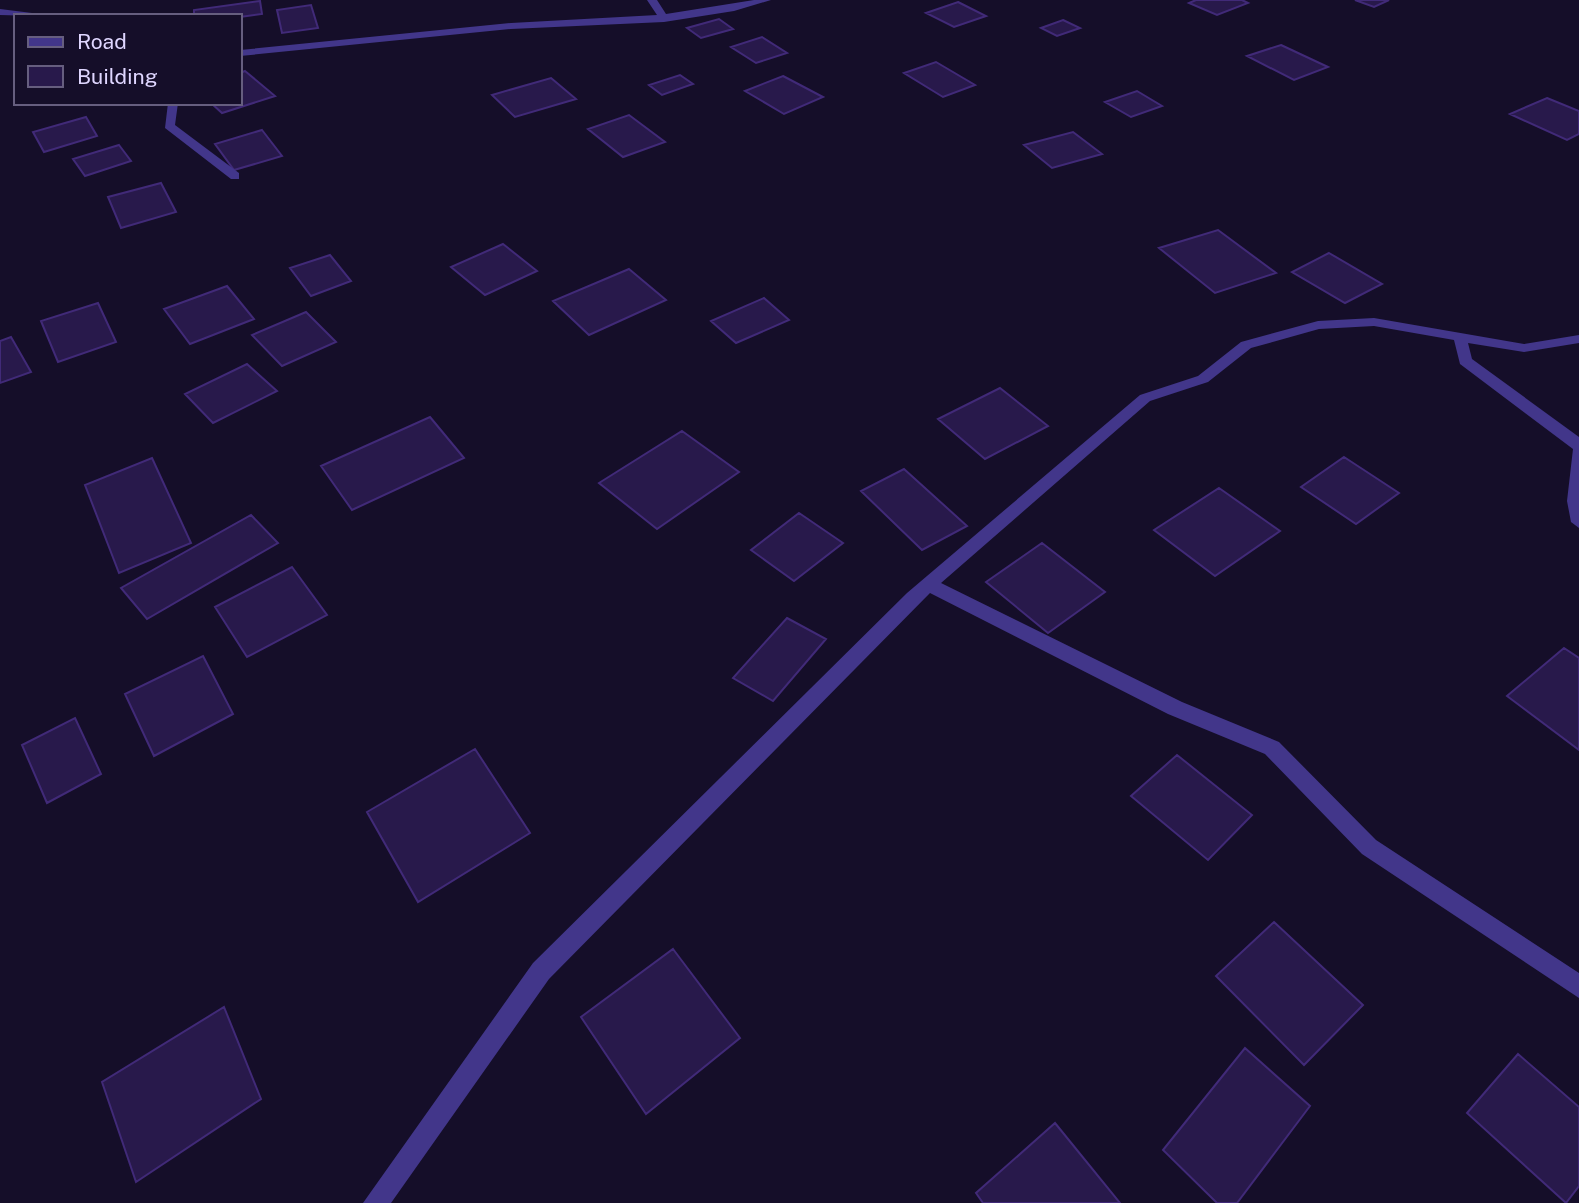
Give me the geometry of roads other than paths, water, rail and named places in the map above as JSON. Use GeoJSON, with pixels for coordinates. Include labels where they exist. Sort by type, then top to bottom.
{"type":"FeatureCollection","features":[{"type":"Feature","properties":{"kind":"street"},"geometry":{"type":"LineString","coordinates":[[652,0],[664,19]]}},
{"type":"Feature","properties":{"kind":"street"},"geometry":{"type":"LineString","coordinates":[[242,53],[511,26],[664,19],[729,11],[765,0]]}},
{"type":"Feature","properties":{"kind":"street"},"geometry":{"type":"LineString","coordinates":[[0,19],[5,12]]}},
{"type":"Feature","properties":{"kind":"street"},"geometry":{"type":"LineString","coordinates":[[173,105],[169,126],[234,176]]}},
{"type":"Feature","properties":{"kind":"street"},"geometry":{"type":"LineString","coordinates":[[376,1203],[541,971],[929,585],[1144,398],[1203,379],[1246,345],[1318,325],[1374,322],[1524,348],[1579,339]]}},
{"type":"Feature","properties":{"kind":"street"},"geometry":{"type":"LineString","coordinates":[[1460,337],[1465,361],[1579,445]]}},
{"type":"Feature","properties":{"kind":"street"},"geometry":{"type":"LineString","coordinates":[[1579,452],[1575,501],[1579,522]]}},
{"type":"Feature","properties":{"kind":"street"},"geometry":{"type":"LineString","coordinates":[[929,585],[1175,708],[1272,748],[1369,847],[1552,966],[1579,987]]}}]}
